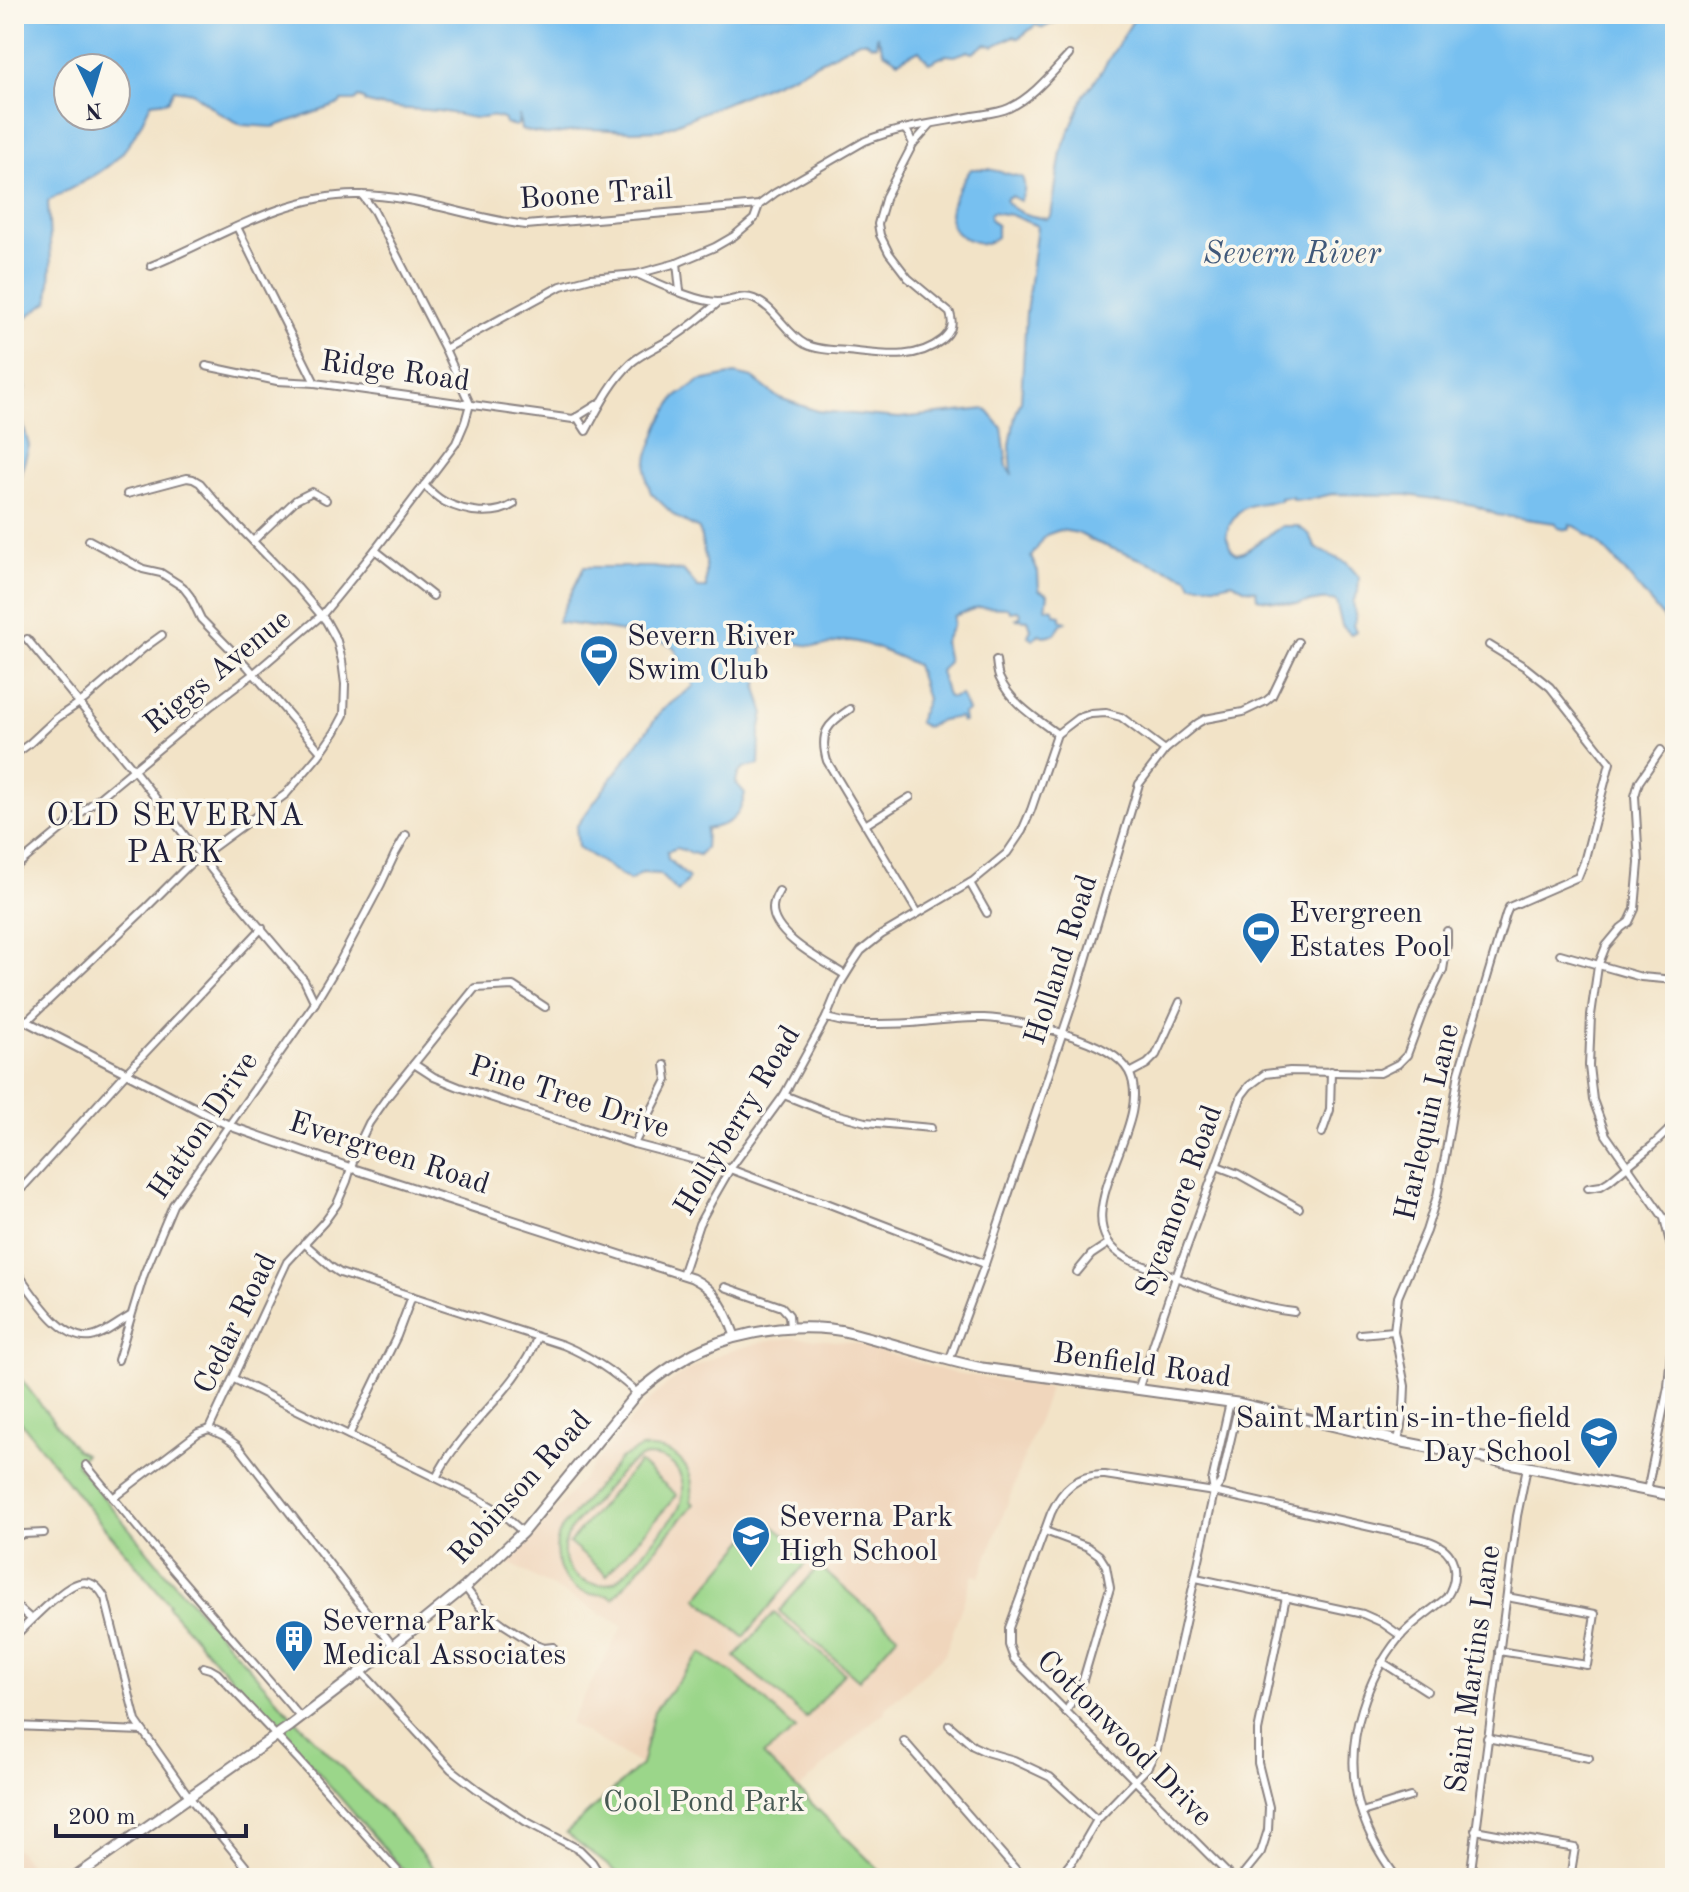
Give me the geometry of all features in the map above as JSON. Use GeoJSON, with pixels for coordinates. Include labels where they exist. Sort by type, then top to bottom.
{"type":"FeatureCollection","features":[{"type":"Feature","properties":{"kind":"main road","name":"Benfield Road"},"geometry":{"type":"LineString","coordinates":[[735,1336],[790,1328],[850,1332],[982,1368],[1234,1403],[1398,1441],[1675,1496]]}},
{"type":"Feature","properties":{"kind":"main road","name":"Robinson Road"},"geometry":{"type":"LineString","coordinates":[[74,1878],[276,1737],[362,1672],[465,1587],[523,1532],[637,1393],[686,1357],[735,1336]]}},
{"type":"Feature","properties":{"kind":"street","name":"Boone Trail"},"geometry":{"type":"LineString","coordinates":[[151,266],[288,207],[340,196],[387,197],[489,220],[526,225],[759,205],[865,141],[904,129],[1007,109],[1034,91],[1069,55]]}},
{"type":"Feature","properties":{"kind":"street"},"geometry":{"type":"LineString","coordinates":[[637,274],[699,298],[719,302],[739,297],[757,300],[803,343],[816,348],[897,355],[924,351],[939,342],[951,329],[950,313],[908,278],[889,253],[878,224],[886,196],[913,144],[930,125]]}},
{"type":"Feature","properties":{"kind":"street"},"geometry":{"type":"LineString","coordinates":[[904,129],[913,144]]}},
{"type":"Feature","properties":{"kind":"street"},"geometry":{"type":"LineString","coordinates":[[362,195],[374,211],[470,404]]}},
{"type":"Feature","properties":{"kind":"street"},"geometry":{"type":"LineString","coordinates":[[445,349],[561,286],[591,278],[637,274],[677,263],[715,247],[754,219],[759,205]]}},
{"type":"Feature","properties":{"kind":"street"},"geometry":{"type":"LineString","coordinates":[[237,227],[315,383]]}},
{"type":"Feature","properties":{"kind":"street"},"geometry":{"type":"LineString","coordinates":[[677,263],[680,291]]}},
{"type":"Feature","properties":{"kind":"street"},"geometry":{"type":"LineString","coordinates":[[699,298],[705,314]]}},
{"type":"Feature","properties":{"kind":"street"},"geometry":{"type":"LineString","coordinates":[[602,401],[577,417],[586,431],[602,401],[635,360],[675,336],[719,302]]}},
{"type":"Feature","properties":{"kind":"street","name":"Ridge Road"},"geometry":{"type":"LineString","coordinates":[[206,366],[277,381],[315,383],[573,419],[577,417]]}},
{"type":"Feature","properties":{"kind":"street","name":"Riggs Avenue"},"geometry":{"type":"LineString","coordinates":[[14,868],[322,615],[456,443],[470,404]]}},
{"type":"Feature","properties":{"kind":"street"},"geometry":{"type":"LineString","coordinates":[[14,1027],[26,1021],[201,855],[286,794],[341,723],[345,707],[344,677],[337,641],[322,615],[200,483],[193,479],[173,481],[127,494]]}},
{"type":"Feature","properties":{"kind":"street"},"geometry":{"type":"LineString","coordinates":[[424,485],[443,501],[464,509],[495,512],[514,504]]}},
{"type":"Feature","properties":{"kind":"street"},"geometry":{"type":"LineString","coordinates":[[253,541],[301,496],[312,492],[326,500]]}},
{"type":"Feature","properties":{"kind":"street"},"geometry":{"type":"LineString","coordinates":[[89,540],[143,569],[161,573],[183,587],[201,619],[321,752]]}},
{"type":"Feature","properties":{"kind":"street"},"geometry":{"type":"LineString","coordinates":[[375,550],[433,596]]}},
{"type":"Feature","properties":{"kind":"street"},"geometry":{"type":"LineString","coordinates":[[14,755],[162,635]]}},
{"type":"Feature","properties":{"kind":"street"},"geometry":{"type":"LineString","coordinates":[[27,639],[218,878],[304,980],[315,1003]]}},
{"type":"Feature","properties":{"kind":"street","name":"Holland Road"},"geometry":{"type":"LineString","coordinates":[[949,1361],[1062,1034],[1139,784],[1165,750],[1192,727],[1205,719],[1243,712],[1272,696],[1298,642]]}},
{"type":"Feature","properties":{"kind":"street","name":"Harlequin Lane"},"geometry":{"type":"LineString","coordinates":[[1398,1441],[1405,1386],[1394,1331],[1398,1297],[1437,1196],[1459,1072],[1509,907],[1578,877],[1610,763],[1550,687],[1489,645]]}},
{"type":"Feature","properties":{"kind":"street"},"geometry":{"type":"LineString","coordinates":[[996,660],[999,677],[1012,697],[1057,734],[1078,718],[1106,713],[1121,717],[1165,750]]}},
{"type":"Feature","properties":{"kind":"street"},"geometry":{"type":"LineString","coordinates":[[850,709],[827,727],[824,737],[827,761],[918,913]]}},
{"type":"Feature","properties":{"kind":"street","name":"Hollyberry Road"},"geometry":{"type":"LineString","coordinates":[[682,1275],[699,1224],[730,1169],[784,1095],[826,1018],[845,975],[861,951],[970,883],[1013,846],[1031,810],[1057,734]]}},
{"type":"Feature","properties":{"kind":"street"},"geometry":{"type":"LineString","coordinates":[[1661,750],[1640,780],[1635,796],[1639,863],[1635,909],[1629,922],[1606,946],[1598,966],[1589,1054],[1590,1090],[1606,1135],[1664,1218],[1672,1251],[1675,1291]]}},
{"type":"Feature","properties":{"kind":"street"},"geometry":{"type":"LineString","coordinates":[[865,825],[910,797]]}},
{"type":"Feature","properties":{"kind":"street","name":"Hatton Drive"},"geometry":{"type":"LineString","coordinates":[[118,1360],[144,1274],[173,1205],[315,1003],[406,835]]}},
{"type":"Feature","properties":{"kind":"street"},"geometry":{"type":"LineString","coordinates":[[970,883],[987,913]]}},
{"type":"Feature","properties":{"kind":"street"},"geometry":{"type":"LineString","coordinates":[[779,891],[773,912],[782,931],[845,975]]}},
{"type":"Feature","properties":{"kind":"street"},"geometry":{"type":"LineString","coordinates":[[14,1197],[262,928]]}},
{"type":"Feature","properties":{"kind":"street","name":"Sycamore Road"},"geometry":{"type":"LineString","coordinates":[[1138,1390],[1242,1095],[1265,1074],[1290,1071],[1380,1073],[1398,1064],[1407,1055],[1443,970],[1447,931]]}},
{"type":"Feature","properties":{"kind":"street"},"geometry":{"type":"LineString","coordinates":[[1560,954],[1651,979],[1675,980]]}},
{"type":"Feature","properties":{"kind":"street","name":"Cedar Road"},"geometry":{"type":"LineString","coordinates":[[209,1429],[287,1262],[337,1204],[369,1123],[414,1064],[475,988],[513,986],[545,1007]]}},
{"type":"Feature","properties":{"kind":"street"},"geometry":{"type":"LineString","coordinates":[[1130,1073],[1156,1055],[1180,1002]]}},
{"type":"Feature","properties":{"kind":"street","name":"Evergreen Road"},"geometry":{"type":"LineString","coordinates":[[14,1015],[230,1126],[701,1283],[723,1306],[735,1336]]}},
{"type":"Feature","properties":{"kind":"street"},"geometry":{"type":"LineString","coordinates":[[826,1018],[862,1024],[984,1018],[1022,1023],[1112,1053],[1130,1073],[1134,1089],[1133,1109],[1101,1213],[1109,1243],[1127,1258],[1176,1277],[1257,1305],[1294,1312]]}},
{"type":"Feature","properties":{"kind":"street","name":"Pine Tree Drive"},"geometry":{"type":"LineString","coordinates":[[414,1064],[434,1077],[459,1087],[634,1144],[730,1169],[985,1264]]}},
{"type":"Feature","properties":{"kind":"street"},"geometry":{"type":"LineString","coordinates":[[634,1144],[667,1080],[665,1065]]}},
{"type":"Feature","properties":{"kind":"street"},"geometry":{"type":"LineString","coordinates":[[1322,1133],[1330,1110],[1331,1071]]}},
{"type":"Feature","properties":{"kind":"street"},"geometry":{"type":"LineString","coordinates":[[784,1095],[802,1104],[866,1122],[931,1128]]}},
{"type":"Feature","properties":{"kind":"street"},"geometry":{"type":"LineString","coordinates":[[1588,1188],[1609,1181],[1675,1124]]}},
{"type":"Feature","properties":{"kind":"street"},"geometry":{"type":"LineString","coordinates":[[1217,1166],[1238,1174],[1299,1208]]}},
{"type":"Feature","properties":{"kind":"street"},"geometry":{"type":"LineString","coordinates":[[304,1243],[340,1273],[563,1345],[617,1374],[637,1393]]}},
{"type":"Feature","properties":{"kind":"street"},"geometry":{"type":"LineString","coordinates":[[1077,1272],[1091,1255],[1109,1243]]}},
{"type":"Feature","properties":{"kind":"street"},"geometry":{"type":"LineString","coordinates":[[14,1268],[60,1325],[72,1334],[87,1338],[95,1336],[130,1316]]}},
{"type":"Feature","properties":{"kind":"street"},"geometry":{"type":"LineString","coordinates":[[725,1287],[782,1307],[789,1315],[790,1328]]}},
{"type":"Feature","properties":{"kind":"street"},"geometry":{"type":"LineString","coordinates":[[349,1435],[397,1336],[412,1296]]}},
{"type":"Feature","properties":{"kind":"street"},"geometry":{"type":"LineString","coordinates":[[1647,1491],[1673,1364],[1675,1305]]}},
{"type":"Feature","properties":{"kind":"street"},"geometry":{"type":"LineString","coordinates":[[1360,1334],[1394,1331]]}},
{"type":"Feature","properties":{"kind":"street"},"geometry":{"type":"LineString","coordinates":[[436,1478],[446,1458],[523,1365],[537,1338]]}},
{"type":"Feature","properties":{"kind":"street"},"geometry":{"type":"LineString","coordinates":[[234,1379],[499,1511],[523,1532]]}},
{"type":"Feature","properties":{"kind":"street"},"geometry":{"type":"LineString","coordinates":[[1058,1878],[1075,1858],[1097,1820],[1147,1768],[1157,1749],[1214,1492],[1212,1481],[1234,1403]]}},
{"type":"Feature","properties":{"kind":"street"},"geometry":{"type":"LineString","coordinates":[[113,1498],[198,1433],[209,1429],[224,1436],[238,1446],[393,1646]]}},
{"type":"Feature","properties":{"kind":"street"},"geometry":{"type":"LineString","coordinates":[[86,1465],[301,1718]]}},
{"type":"Feature","properties":{"kind":"street","name":"Saint Martins Lane"},"geometry":{"type":"LineString","coordinates":[[1470,1878],[1517,1516],[1527,1467]]}},
{"type":"Feature","properties":{"kind":"street","name":"Cottonwood Drive"},"geometry":{"type":"LineString","coordinates":[[1232,1878],[1014,1659],[1009,1645],[1009,1628],[1057,1500],[1070,1485],[1086,1476],[1105,1475],[1214,1492],[1415,1537],[1444,1548],[1452,1558],[1455,1569],[1451,1591],[1401,1636],[1382,1662],[1368,1690],[1356,1729],[1354,1781],[1362,1812],[1380,1855],[1397,1878]]}},
{"type":"Feature","properties":{"kind":"street"},"geometry":{"type":"LineString","coordinates":[[1045,1531],[1099,1555],[1106,1566],[1110,1588],[1083,1680],[1066,1712]]}},
{"type":"Feature","properties":{"kind":"street"},"geometry":{"type":"LineString","coordinates":[[14,1537],[44,1533]]}},
{"type":"Feature","properties":{"kind":"street"},"geometry":{"type":"LineString","coordinates":[[1196,1578],[1363,1614],[1401,1636]]}},
{"type":"Feature","properties":{"kind":"street"},"geometry":{"type":"LineString","coordinates":[[14,1637],[73,1584],[85,1582],[99,1588],[105,1598],[136,1721],[190,1798],[255,1878]]}},
{"type":"Feature","properties":{"kind":"street"},"geometry":{"type":"LineString","coordinates":[[465,1587],[479,1606],[503,1624],[536,1645],[553,1647]]}},
{"type":"Feature","properties":{"kind":"street"},"geometry":{"type":"LineString","coordinates":[[1240,1878],[1261,1852],[1268,1830],[1269,1807],[1258,1763],[1258,1731],[1286,1597]]}},
{"type":"Feature","properties":{"kind":"street"},"geometry":{"type":"LineString","coordinates":[[1499,1651],[1587,1665],[1595,1614],[1507,1597]]}},
{"type":"Feature","properties":{"kind":"street"},"geometry":{"type":"LineString","coordinates":[[14,1604],[31,1619]]}},
{"type":"Feature","properties":{"kind":"street"},"geometry":{"type":"LineString","coordinates":[[1382,1662],[1427,1691]]}},
{"type":"Feature","properties":{"kind":"street"},"geometry":{"type":"LineString","coordinates":[[203,1667],[217,1673],[404,1878]]}},
{"type":"Feature","properties":{"kind":"street"},"geometry":{"type":"LineString","coordinates":[[362,1672],[451,1769],[525,1821],[580,1850],[592,1862],[599,1878]]}},
{"type":"Feature","properties":{"kind":"street"},"geometry":{"type":"LineString","coordinates":[[949,1725],[973,1746],[1050,1777],[1097,1820]]}},
{"type":"Feature","properties":{"kind":"street"},"geometry":{"type":"LineString","coordinates":[[14,1726],[142,1731]]}},
{"type":"Feature","properties":{"kind":"street"},"geometry":{"type":"LineString","coordinates":[[1487,1738],[1589,1758]]}},
{"type":"Feature","properties":{"kind":"street"},"geometry":{"type":"LineString","coordinates":[[904,1741],[1023,1878]]}},
{"type":"Feature","properties":{"kind":"street"},"geometry":{"type":"LineString","coordinates":[[1362,1812],[1410,1797]]}},
{"type":"Feature","properties":{"kind":"street"},"geometry":{"type":"LineString","coordinates":[[1475,1830],[1575,1848],[1570,1878]]}},
{"type":"Feature","properties":{"kind":"shaded area","name":"Severna Park High School"},"geometry":{"type":"Polygon","coordinates":[[[790,1338],[857,1343],[949,1372],[1050,1388],[980,1577],[973,1575],[945,1654],[884,1710],[886,1713],[875,1719],[798,1790],[762,1755],[795,1730],[734,1674],[702,1653],[654,1711],[641,1765],[569,1723],[623,1626],[509,1563],[641,1408],[667,1384],[723,1353],[790,1338]]]}},
{"type":"Feature","properties":{"kind":"shaded area"},"geometry":{"type":"Polygon","coordinates":[[[16,1848],[41,1878],[14,1878],[16,1848]]]}},
{"type":"Feature","properties":{"kind":"green space"},"geometry":{"type":"Polygon","coordinates":[[[14,1370],[75,1449],[85,1454],[76,1464],[164,1571],[290,1714],[394,1821],[442,1878],[410,1878],[168,1607],[169,1604],[14,1413],[14,1370]]]}},
{"type":"Feature","properties":{"kind":"green space"},"geometry":{"type":"Polygon","coordinates":[[[641,1448],[653,1448],[673,1455],[681,1461],[691,1478],[691,1501],[694,1504],[613,1599],[589,1594],[570,1584],[560,1568],[557,1549],[561,1529],[620,1459],[641,1448]],[[646,1456],[626,1467],[572,1528],[564,1551],[565,1561],[576,1576],[594,1584],[614,1582],[637,1560],[679,1508],[682,1479],[673,1465],[657,1457],[646,1456]]]}},
{"type":"Feature","properties":{"kind":"green space"},"geometry":{"type":"Polygon","coordinates":[[[639,1462],[677,1495],[607,1575],[569,1543],[639,1462]]]}},
{"type":"Feature","properties":{"kind":"green space"},"geometry":{"type":"Polygon","coordinates":[[[764,1518],[811,1557],[744,1637],[697,1598],[764,1518]]]}},
{"type":"Feature","properties":{"kind":"green space"},"geometry":{"type":"Polygon","coordinates":[[[819,1566],[898,1635],[859,1680],[779,1611],[819,1566]]]}},
{"type":"Feature","properties":{"kind":"green space"},"geometry":{"type":"Polygon","coordinates":[[[774,1613],[844,1673],[806,1718],[735,1657],[774,1613]]]}},
{"type":"Feature","properties":{"kind":"green space","name":"Cool Pond Park"},"geometry":{"type":"Polygon","coordinates":[[[701,1653],[734,1674],[796,1730],[763,1755],[887,1878],[624,1878],[566,1833],[641,1765],[654,1711],[701,1653]]]}},
{"type":"Feature","properties":{"kind":"water"},"geometry":{"type":"Polygon","coordinates":[[[14,14],[1073,14],[1043,28],[1036,25],[1019,38],[1014,36],[994,46],[985,44],[973,53],[946,55],[929,63],[919,50],[898,61],[884,52],[877,36],[877,45],[859,41],[802,71],[661,130],[591,129],[547,135],[521,130],[519,115],[516,126],[505,124],[505,120],[496,117],[475,118],[382,106],[364,102],[358,97],[355,101],[341,101],[340,104],[273,127],[242,125],[219,113],[192,92],[174,89],[168,101],[151,103],[130,142],[115,161],[48,201],[49,301],[24,319],[17,330],[25,385],[20,413],[29,446],[14,496],[14,14]]]}},
{"type":"Feature","properties":{"kind":"water","name":"Severn River"},"geometry":{"type":"Polygon","coordinates":[[[1137,14],[1675,14],[1675,643],[1668,634],[1671,627],[1637,586],[1608,553],[1581,530],[1570,525],[1567,530],[1558,528],[1555,523],[1497,515],[1474,505],[1407,495],[1332,494],[1307,500],[1280,498],[1280,501],[1246,507],[1235,516],[1226,535],[1236,554],[1244,552],[1282,526],[1297,526],[1309,534],[1316,548],[1347,563],[1359,577],[1358,592],[1353,602],[1356,631],[1351,634],[1342,626],[1336,601],[1297,604],[1257,598],[1256,590],[1232,582],[1192,585],[1188,577],[1078,533],[1060,530],[1046,535],[1031,557],[1038,572],[1039,590],[1048,594],[1046,608],[1053,609],[1066,622],[1055,634],[1039,634],[1033,640],[1028,636],[1031,629],[1028,620],[1015,619],[1021,613],[1010,612],[1009,608],[979,607],[954,616],[944,642],[948,662],[940,671],[947,696],[961,695],[968,711],[963,714],[964,722],[959,717],[926,727],[918,722],[927,699],[916,665],[874,647],[846,641],[818,646],[778,642],[762,647],[763,661],[757,688],[764,712],[759,765],[738,774],[736,783],[745,793],[740,809],[728,822],[706,829],[705,848],[699,855],[676,848],[667,852],[668,859],[689,878],[678,892],[659,874],[642,873],[630,881],[578,847],[576,827],[662,710],[694,686],[673,646],[631,633],[557,622],[584,567],[652,567],[684,571],[698,588],[706,588],[706,561],[699,529],[676,517],[651,493],[647,481],[648,455],[660,423],[675,398],[700,381],[735,374],[753,378],[777,397],[817,411],[899,418],[986,409],[1002,428],[1007,466],[1012,475],[1010,446],[1021,400],[1026,313],[1037,226],[1011,215],[992,212],[990,219],[997,225],[997,237],[986,244],[969,240],[952,226],[952,205],[971,169],[988,169],[1022,177],[1024,189],[1020,201],[1011,196],[1006,201],[1014,209],[1041,218],[1051,216],[1061,152],[1084,95],[1137,14]]]}},
{"type":"Feature","properties":{"kind":"place","name":"Severn River Swim Club"},"geometry":{"type":"Point","coordinates":[599,688]}},
{"type":"Feature","properties":{"kind":"place","name":"Evergreen Estates Pool"},"geometry":{"type":"Point","coordinates":[1261,965]}},
{"type":"Feature","properties":{"kind":"place","name":"Saint Martin's-in-the-field Day School"},"geometry":{"type":"Point","coordinates":[1599,1470]}},
{"type":"Feature","properties":{"kind":"place","name":"Severna Park High School"},"geometry":{"type":"Point","coordinates":[751,1569]}},
{"type":"Feature","properties":{"kind":"place","name":"Severna Park Medical Associates"},"geometry":{"type":"Point","coordinates":[294,1673]}},
{"type":"Feature","properties":{"kind":"district","name":"OLD SEVERNA PARK"},"geometry":{"type":"Point","coordinates":[176,836]}}]}
